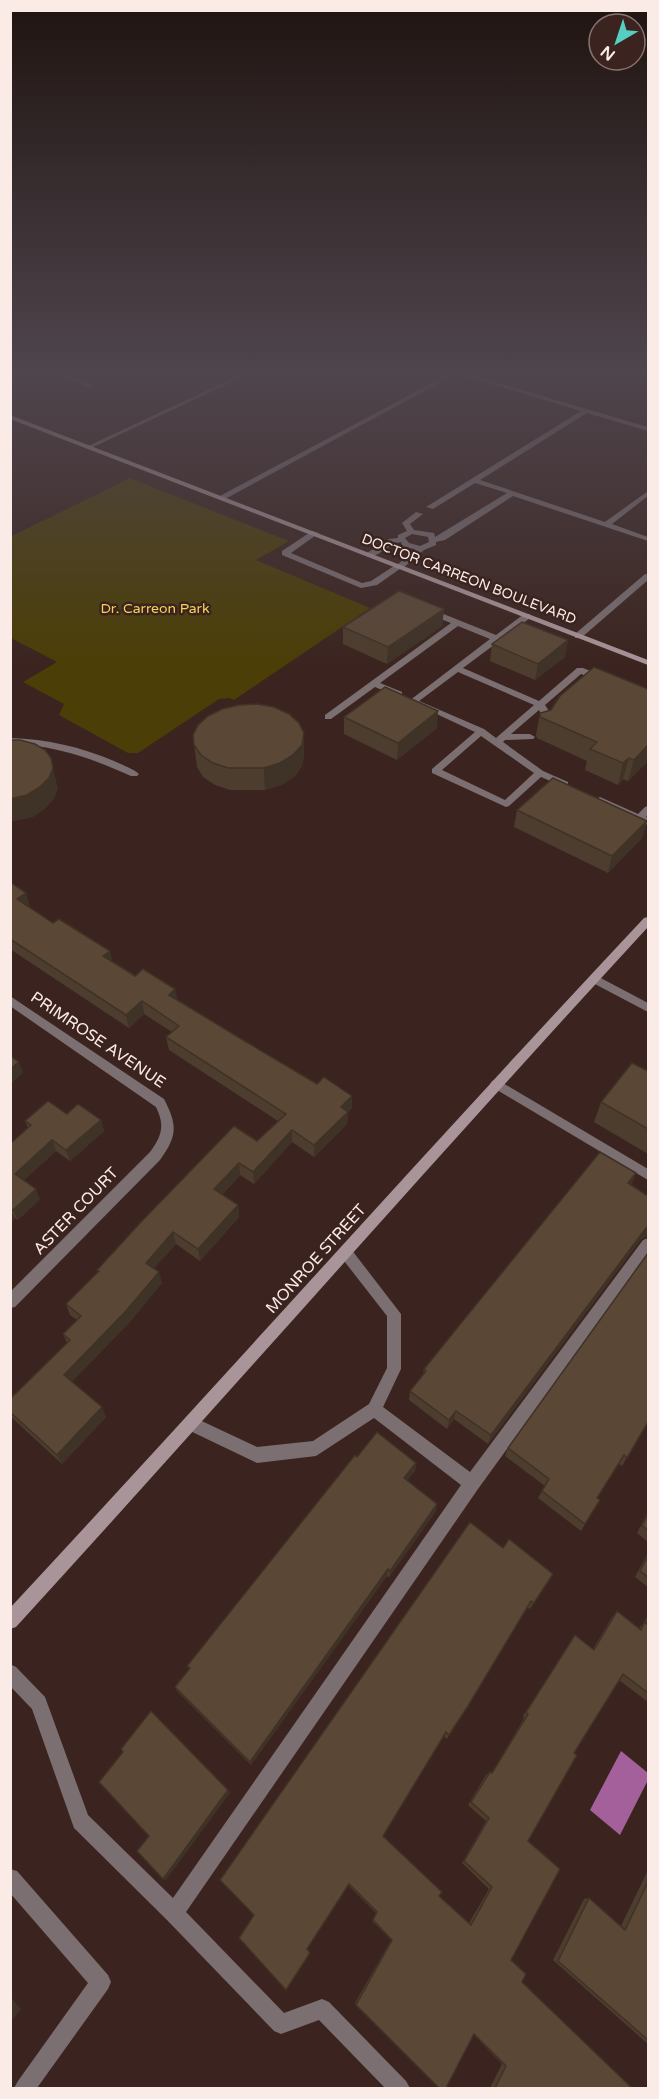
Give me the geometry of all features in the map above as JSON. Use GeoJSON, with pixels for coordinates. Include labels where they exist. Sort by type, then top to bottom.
{"type":"FeatureCollection","features":[{"type":"Feature","properties":{"kind":"main road","name":"DOCTOR CARREON BOULEVARD"},"geometry":{"type":"LineString","coordinates":[[155,472],[648,663]]}},
{"type":"Feature","properties":{"kind":"main road","name":"MONROE STREET"},"geometry":{"type":"LineString","coordinates":[[10,1621],[191,1424],[496,1084],[648,921]]}},
{"type":"Feature","properties":{"kind":"street"},"geometry":{"type":"LineString","coordinates":[[222,497],[269,472]]}},
{"type":"Feature","properties":{"kind":"street"},"geometry":{"type":"LineString","coordinates":[[430,507],[487,472]]}},
{"type":"Feature","properties":{"kind":"street"},"geometry":{"type":"LineString","coordinates":[[474,480],[648,539]]}},
{"type":"Feature","properties":{"kind":"street"},"geometry":{"type":"LineString","coordinates":[[315,533],[285,554],[361,586],[374,583],[434,540],[442,538],[512,493]]}},
{"type":"Feature","properties":{"kind":"street"},"geometry":{"type":"LineString","coordinates":[[606,525],[648,493]]}},
{"type":"Feature","properties":{"kind":"street"},"geometry":{"type":"LineString","coordinates":[[411,532],[406,523],[419,514]]}},
{"type":"Feature","properties":{"kind":"street"},"geometry":{"type":"LineString","coordinates":[[401,540],[403,535],[411,532],[427,533],[434,540]]}},
{"type":"Feature","properties":{"kind":"street"},"geometry":{"type":"LineString","coordinates":[[370,555],[393,541],[401,540],[410,546],[422,548]]}},
{"type":"Feature","properties":{"kind":"street"},"geometry":{"type":"LineString","coordinates":[[578,636],[648,576]]}},
{"type":"Feature","properties":{"kind":"street"},"geometry":{"type":"LineString","coordinates":[[414,605],[497,639]]}},
{"type":"Feature","properties":{"kind":"street"},"geometry":{"type":"LineString","coordinates":[[413,701],[527,616]]}},
{"type":"Feature","properties":{"kind":"street"},"geometry":{"type":"LineString","coordinates":[[328,717],[457,623]]}},
{"type":"Feature","properties":{"kind":"street"},"geometry":{"type":"LineString","coordinates":[[457,668],[540,704],[549,719],[542,728]]}},
{"type":"Feature","properties":{"kind":"street"},"geometry":{"type":"LineString","coordinates":[[500,740],[580,670],[609,682]]}},
{"type":"Feature","properties":{"kind":"street"},"geometry":{"type":"LineString","coordinates":[[374,683],[500,740],[540,773],[570,786]]}},
{"type":"Feature","properties":{"kind":"street"},"geometry":{"type":"LineString","coordinates":[[481,731],[435,771],[506,804],[540,773]]}},
{"type":"Feature","properties":{"kind":"street"},"geometry":{"type":"LineString","coordinates":[[500,740],[530,737]]}},
{"type":"Feature","properties":{"kind":"street"},"geometry":{"type":"LineString","coordinates":[[10,741],[41,741],[69,747],[101,758],[134,774]]}},
{"type":"Feature","properties":{"kind":"street"},"geometry":{"type":"LineString","coordinates":[[590,795],[644,820],[648,809]]}},
{"type":"Feature","properties":{"kind":"street"},"geometry":{"type":"LineString","coordinates":[[595,979],[648,1008]]}},
{"type":"Feature","properties":{"kind":"street","name":"PRIMROSE AVENUE"},"geometry":{"type":"LineString","coordinates":[[10,1000],[160,1103],[168,1117],[170,1130],[165,1143]]}},
{"type":"Feature","properties":{"kind":"street"},"geometry":{"type":"LineString","coordinates":[[496,1084],[648,1175]]}},
{"type":"Feature","properties":{"kind":"street","name":"ASTER COURT"},"geometry":{"type":"LineString","coordinates":[[10,1302],[155,1156],[165,1143]]}},
{"type":"Feature","properties":{"kind":"street"},"geometry":{"type":"LineString","coordinates":[[174,1913],[472,1484],[648,1244]]}},
{"type":"Feature","properties":{"kind":"street"},"geometry":{"type":"LineString","coordinates":[[191,1424],[257,1455],[316,1448],[374,1409],[394,1369],[394,1314],[345,1253]]}},
{"type":"Feature","properties":{"kind":"street"},"geometry":{"type":"LineString","coordinates":[[374,1409],[472,1484]]}},
{"type":"Feature","properties":{"kind":"street"},"geometry":{"type":"LineString","coordinates":[[10,1673],[39,1704],[81,1821],[281,2024],[322,2009],[399,2088]]}},
{"type":"Feature","properties":{"kind":"street"},"geometry":{"type":"LineString","coordinates":[[10,1878],[101,1982],[25,2088]]}},
{"type":"Feature","properties":{"kind":"green space","name":"Dr. Carreon Park"},"geometry":{"type":"Polygon","coordinates":[[[130,478],[289,541],[256,560],[370,608],[234,700],[219,699],[138,753],[128,753],[59,715],[64,704],[23,682],[57,662],[11,638],[10,537],[130,478]]]}},
{"type":"Feature","properties":{"kind":"shaded area"},"geometry":{"type":"Polygon","coordinates":[[[621,1751],[648,1773],[648,1780],[620,1835],[590,1810],[621,1751]]]}},
{"type":"Feature","properties":{"kind":"building"},"geometry":{"type":"Polygon","coordinates":[[[399,591],[444,609],[388,647],[343,627],[399,591]]]}},
{"type":"Feature","properties":{"kind":"building"},"geometry":{"type":"Polygon","coordinates":[[[522,622],[568,640],[538,664],[492,644],[522,622]]]}},
{"type":"Feature","properties":{"kind":"building"},"geometry":{"type":"Polygon","coordinates":[[[594,667],[648,689],[648,745],[634,760],[629,758],[623,763],[590,749],[597,742],[540,717],[540,713],[551,710],[560,696],[594,667]]]}},
{"type":"Feature","properties":{"kind":"building"},"geometry":{"type":"Polygon","coordinates":[[[385,687],[438,711],[398,743],[344,717],[385,687]]]}},
{"type":"Feature","properties":{"kind":"building"},"geometry":{"type":"Polygon","coordinates":[[[257,704],[274,707],[289,714],[299,723],[304,733],[302,745],[293,755],[280,763],[264,768],[228,768],[213,763],[201,755],[194,745],[193,735],[198,725],[208,716],[222,709],[257,704]]]}},
{"type":"Feature","properties":{"kind":"building"},"geometry":{"type":"Polygon","coordinates":[[[10,740],[35,744],[45,750],[51,758],[53,768],[49,778],[40,787],[27,795],[10,799],[10,740]]]}},
{"type":"Feature","properties":{"kind":"building"},"geometry":{"type":"Polygon","coordinates":[[[553,778],[647,821],[612,856],[517,810],[553,778]]]}},
{"type":"Feature","properties":{"kind":"building"},"geometry":{"type":"Polygon","coordinates":[[[10,882],[26,893],[17,899],[53,923],[59,919],[110,951],[103,956],[135,976],[143,969],[175,989],[169,995],[243,1040],[317,1084],[324,1077],[352,1096],[341,1107],[348,1112],[314,1145],[292,1130],[253,1172],[239,1163],[214,1189],[238,1205],[198,1249],[173,1232],[146,1263],[159,1272],[125,1312],[64,1375],[102,1407],[57,1455],[10,1412],[10,1399],[70,1340],[63,1334],[81,1316],[66,1304],[234,1126],[257,1141],[286,1114],[166,1037],[179,1026],[142,1001],[126,1015],[10,939],[10,882]]]}},
{"type":"Feature","properties":{"kind":"building"},"geometry":{"type":"Polygon","coordinates":[[[10,1056],[19,1062],[10,1069],[10,1056]]]}},
{"type":"Feature","properties":{"kind":"building"},"geometry":{"type":"Polygon","coordinates":[[[632,1063],[648,1071],[648,1129],[601,1102],[632,1063]]]}},
{"type":"Feature","properties":{"kind":"building"},"geometry":{"type":"Polygon","coordinates":[[[48,1101],[67,1114],[78,1104],[101,1120],[66,1150],[52,1140],[15,1174],[36,1189],[13,1210],[10,1208],[10,1144],[31,1125],[25,1121],[48,1101]]]}},
{"type":"Feature","properties":{"kind":"building"},"geometry":{"type":"Polygon","coordinates":[[[600,1152],[636,1173],[628,1183],[648,1196],[648,1228],[491,1435],[456,1411],[449,1420],[410,1391],[426,1371],[424,1369],[600,1152]]]}},
{"type":"Feature","properties":{"kind":"building"},"geometry":{"type":"Polygon","coordinates":[[[648,1253],[648,1422],[627,1458],[624,1455],[597,1498],[600,1500],[585,1524],[542,1491],[549,1479],[508,1448],[648,1253]]]}},
{"type":"Feature","properties":{"kind":"building"},"geometry":{"type":"Polygon","coordinates":[[[377,1432],[416,1463],[404,1478],[437,1504],[250,1762],[175,1687],[190,1668],[187,1666],[355,1455],[357,1457],[377,1432]]]}},
{"type":"Feature","properties":{"kind":"building"},"geometry":{"type":"Polygon","coordinates":[[[648,1514],[648,1530],[642,1526],[648,1514]]]}},
{"type":"Feature","properties":{"kind":"building"},"geometry":{"type":"Polygon","coordinates":[[[470,1522],[503,1548],[509,1539],[553,1574],[534,1603],[531,1601],[449,1735],[446,1732],[383,1836],[442,1892],[439,1896],[471,1925],[492,1887],[464,1861],[489,1818],[471,1802],[490,1772],[492,1773],[528,1714],[526,1712],[575,1635],[594,1650],[617,1611],[641,1630],[648,1619],[648,1693],[623,1674],[574,1753],[577,1755],[528,1841],[560,1869],[511,1960],[526,1974],[522,1982],[632,2088],[495,2088],[506,2066],[474,2034],[446,2088],[439,2088],[356,2005],[392,1940],[373,1920],[377,1912],[349,1884],[307,1949],[310,1953],[286,1990],[239,1938],[254,1915],[220,1880],[470,1522]]]}},
{"type":"Feature","properties":{"kind":"building"},"geometry":{"type":"Polygon","coordinates":[[[648,1556],[648,1577],[640,1571],[648,1556]]]}},
{"type":"Feature","properties":{"kind":"building"},"geometry":{"type":"Polygon","coordinates":[[[151,1711],[228,1790],[163,1879],[137,1851],[149,1836],[99,1782],[151,1711]]]}},
{"type":"Feature","properties":{"kind":"building"},"geometry":{"type":"Polygon","coordinates":[[[648,1882],[648,2040],[558,1961],[589,1898],[625,1930],[648,1882]]]}}]}
